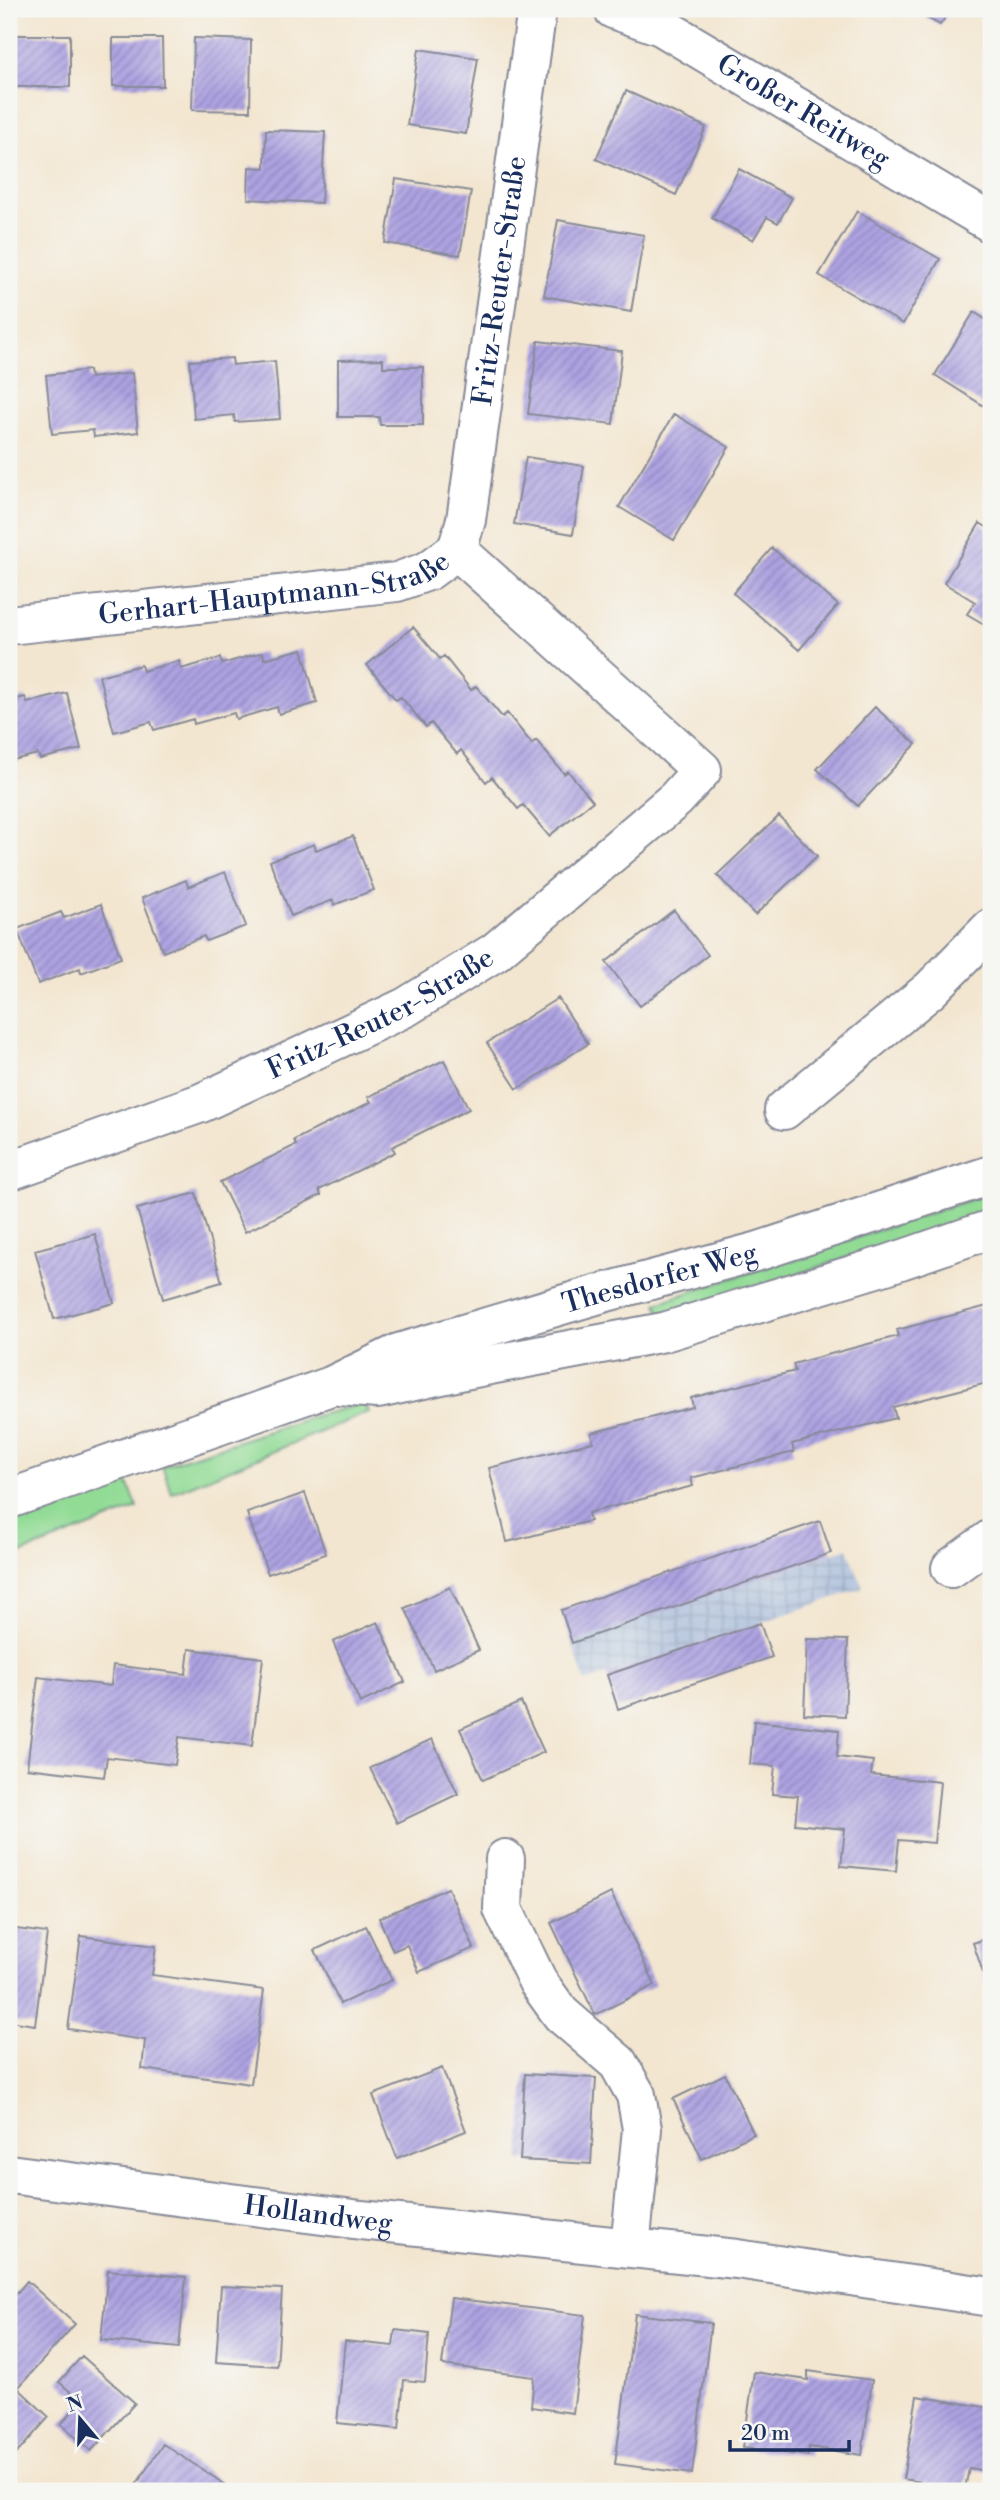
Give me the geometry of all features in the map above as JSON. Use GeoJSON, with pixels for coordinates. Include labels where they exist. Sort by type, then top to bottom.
{"type":"FeatureCollection","features":[{"type":"Feature","properties":{"kind":"street","name":"Fritz-Reuter-Straße"},"geometry":{"type":"LineString","coordinates":[[457,550],[466,520],[537,9]]}},
{"type":"Feature","properties":{"kind":"street","name":"Großer Reitweg"},"geometry":{"type":"LineString","coordinates":[[613,9],[661,26],[991,223]]}},
{"type":"Feature","properties":{"kind":"street","name":"Gerhart-Hauptmann-Straße"},"geometry":{"type":"LineString","coordinates":[[9,625],[397,582],[428,572],[457,550],[702,770]]}},
{"type":"Feature","properties":{"kind":"street","name":"Fritz-Reuter-Straße"},"geometry":{"type":"LineString","coordinates":[[9,1171],[201,1103],[406,1007],[495,952],[676,799],[702,770]]}},
{"type":"Feature","properties":{"kind":"street"},"geometry":{"type":"LineString","coordinates":[[783,1110],[930,990],[991,928]]}},
{"type":"Feature","properties":{"kind":"street","name":"Thesdorfer Weg"},"geometry":{"type":"LineString","coordinates":[[9,1499],[331,1386],[399,1353],[599,1294],[759,1251],[991,1175]]}},
{"type":"Feature","properties":{"kind":"street","name":"Thesdorfer Weg"},"geometry":{"type":"LineString","coordinates":[[331,1386],[378,1389],[664,1332],[886,1265],[991,1229]]}},
{"type":"Feature","properties":{"kind":"street"},"geometry":{"type":"LineString","coordinates":[[951,1568],[991,1539]]}},
{"type":"Feature","properties":{"kind":"street"},"geometry":{"type":"LineString","coordinates":[[505,1860],[503,1909],[537,1982],[561,2014],[618,2063],[636,2095],[642,2129],[630,2247]]}},
{"type":"Feature","properties":{"kind":"street","name":"Hollandweg"},"geometry":{"type":"LineString","coordinates":[[9,2174],[361,2220],[737,2259],[991,2297]]}},
{"type":"Feature","properties":{"kind":"shaded area"},"geometry":{"type":"Polygon","coordinates":[[[848,1548],[863,1588],[585,1682],[572,1643],[848,1548]]]}},
{"type":"Feature","properties":{"kind":"green space"},"geometry":{"type":"Polygon","coordinates":[[[991,1193],[991,1210],[662,1319],[657,1303],[991,1193]]]}},
{"type":"Feature","properties":{"kind":"green space"},"geometry":{"type":"Polygon","coordinates":[[[365,1403],[369,1412],[172,1493],[162,1466],[312,1417],[365,1403]]]}},
{"type":"Feature","properties":{"kind":"green space"},"geometry":{"type":"Polygon","coordinates":[[[126,1479],[138,1508],[9,1558],[9,1518],[126,1479]]]}},
{"type":"Feature","properties":{"kind":"building"},"geometry":{"type":"Polygon","coordinates":[[[910,9],[951,9],[940,25],[910,9]]]}},
{"type":"Feature","properties":{"kind":"building"},"geometry":{"type":"Polygon","coordinates":[[[14,35],[70,35],[70,87],[14,87],[14,35]]]}},
{"type":"Feature","properties":{"kind":"building"},"geometry":{"type":"Polygon","coordinates":[[[113,38],[162,38],[163,86],[113,86],[113,38]]]}},
{"type":"Feature","properties":{"kind":"building"},"geometry":{"type":"Polygon","coordinates":[[[194,38],[251,40],[250,111],[192,110],[194,38]]]}},
{"type":"Feature","properties":{"kind":"building"},"geometry":{"type":"Polygon","coordinates":[[[419,49],[478,58],[466,134],[407,125],[419,49]]]}},
{"type":"Feature","properties":{"kind":"building"},"geometry":{"type":"Polygon","coordinates":[[[626,91],[706,127],[676,195],[596,159],[626,91]]]}},
{"type":"Feature","properties":{"kind":"building"},"geometry":{"type":"Polygon","coordinates":[[[266,130],[325,132],[321,203],[248,199],[249,167],[265,168],[266,130]]]}},
{"type":"Feature","properties":{"kind":"building"},"geometry":{"type":"Polygon","coordinates":[[[739,169],[792,198],[778,223],[767,217],[753,240],[712,218],[739,169]]]}},
{"type":"Feature","properties":{"kind":"building"},"geometry":{"type":"Polygon","coordinates":[[[396,179],[471,191],[460,255],[385,243],[396,179]]]}},
{"type":"Feature","properties":{"kind":"building"},"geometry":{"type":"Polygon","coordinates":[[[857,211],[940,259],[903,324],[819,275],[857,211]]]}},
{"type":"Feature","properties":{"kind":"building"},"geometry":{"type":"Polygon","coordinates":[[[558,220],[644,235],[631,312],[544,296],[558,220]]]}},
{"type":"Feature","properties":{"kind":"building"},"geometry":{"type":"Polygon","coordinates":[[[974,312],[991,323],[991,395],[984,406],[935,375],[974,312]]]}},
{"type":"Feature","properties":{"kind":"building"},"geometry":{"type":"Polygon","coordinates":[[[538,341],[622,351],[613,424],[528,414],[538,341]]]}},
{"type":"Feature","properties":{"kind":"building"},"geometry":{"type":"Polygon","coordinates":[[[232,358],[233,365],[275,361],[280,419],[235,422],[234,415],[194,419],[190,361],[232,358]]]}},
{"type":"Feature","properties":{"kind":"building"},"geometry":{"type":"Polygon","coordinates":[[[383,359],[383,367],[423,367],[423,425],[380,425],[379,417],[338,417],[338,360],[383,359]]]}},
{"type":"Feature","properties":{"kind":"building"},"geometry":{"type":"Polygon","coordinates":[[[89,370],[90,378],[132,373],[138,432],[94,437],[93,430],[52,434],[46,375],[89,370]]]}},
{"type":"Feature","properties":{"kind":"building"},"geometry":{"type":"Polygon","coordinates":[[[674,414],[729,447],[674,540],[619,507],[674,414]]]}},
{"type":"Feature","properties":{"kind":"building"},"geometry":{"type":"Polygon","coordinates":[[[526,457],[584,466],[573,534],[514,524],[526,457]]]}},
{"type":"Feature","properties":{"kind":"building"},"geometry":{"type":"Polygon","coordinates":[[[980,523],[991,530],[991,628],[967,614],[975,602],[944,583],[980,523]]]}},
{"type":"Feature","properties":{"kind":"building"},"geometry":{"type":"Polygon","coordinates":[[[772,548],[838,605],[799,650],[733,593],[772,548]]]}},
{"type":"Feature","properties":{"kind":"building"},"geometry":{"type":"Polygon","coordinates":[[[413,627],[440,659],[444,656],[471,690],[476,686],[502,717],[507,713],[532,744],[536,740],[564,774],[568,771],[593,801],[549,836],[523,805],[518,809],[492,777],[486,782],[461,750],[457,754],[431,723],[426,727],[401,697],[396,700],[367,665],[413,627]]]}},
{"type":"Feature","properties":{"kind":"building"},"geometry":{"type":"Polygon","coordinates":[[[302,649],[317,703],[279,714],[277,707],[236,719],[234,713],[194,724],[193,719],[154,730],[151,722],[114,732],[99,676],[141,665],[143,671],[179,661],[181,669],[220,658],[222,664],[263,652],[264,659],[302,649]]]}},
{"type":"Feature","properties":{"kind":"building"},"geometry":{"type":"Polygon","coordinates":[[[67,693],[81,749],[40,759],[38,754],[9,761],[9,701],[25,697],[27,703],[67,693]]]}},
{"type":"Feature","properties":{"kind":"building"},"geometry":{"type":"Polygon","coordinates":[[[875,707],[916,744],[858,806],[817,769],[875,707]]]}},
{"type":"Feature","properties":{"kind":"building"},"geometry":{"type":"Polygon","coordinates":[[[779,816],[817,856],[755,915],[717,875],[779,816]]]}},
{"type":"Feature","properties":{"kind":"building"},"geometry":{"type":"Polygon","coordinates":[[[353,836],[374,890],[334,905],[333,900],[291,916],[270,861],[314,844],[316,850],[353,836]]]}},
{"type":"Feature","properties":{"kind":"building"},"geometry":{"type":"Polygon","coordinates":[[[225,872],[246,926],[206,941],[204,936],[163,952],[142,898],[186,880],[188,887],[225,872]]]}},
{"type":"Feature","properties":{"kind":"building"},"geometry":{"type":"Polygon","coordinates":[[[101,904],[121,958],[81,973],[80,968],[38,984],[17,929],[61,912],[64,918],[101,904]]]}},
{"type":"Feature","properties":{"kind":"building"},"geometry":{"type":"Polygon","coordinates":[[[674,910],[708,955],[640,1006],[606,962],[674,910]]]}},
{"type":"Feature","properties":{"kind":"building"},"geometry":{"type":"Polygon","coordinates":[[[558,998],[588,1044],[517,1089],[487,1043],[558,998]]]}},
{"type":"Feature","properties":{"kind":"building"},"geometry":{"type":"Polygon","coordinates":[[[444,1060],[469,1109],[392,1147],[395,1152],[319,1190],[321,1195],[245,1232],[220,1182],[296,1145],[294,1140],[371,1102],[368,1097],[444,1060]]]}},
{"type":"Feature","properties":{"kind":"building"},"geometry":{"type":"Polygon","coordinates":[[[196,1193],[222,1282],[163,1299],[137,1209],[196,1193]]]}},
{"type":"Feature","properties":{"kind":"building"},"geometry":{"type":"Polygon","coordinates":[[[95,1234],[114,1303],[54,1319],[35,1250],[95,1234]]]}},
{"type":"Feature","properties":{"kind":"building"},"geometry":{"type":"Polygon","coordinates":[[[991,1305],[991,1382],[893,1407],[896,1418],[792,1444],[794,1452],[691,1478],[693,1486],[588,1513],[590,1521],[507,1542],[489,1468],[593,1442],[591,1433],[693,1407],[691,1398],[795,1371],[793,1364],[898,1336],[897,1330],[991,1305]]]}},
{"type":"Feature","properties":{"kind":"building"},"geometry":{"type":"Polygon","coordinates":[[[305,1493],[326,1554],[268,1574],[247,1513],[305,1493]]]}},
{"type":"Feature","properties":{"kind":"building"},"geometry":{"type":"Polygon","coordinates":[[[820,1521],[831,1553],[572,1643],[561,1610],[820,1521]]]}},
{"type":"Feature","properties":{"kind":"building"},"geometry":{"type":"Polygon","coordinates":[[[450,1587],[479,1650],[434,1670],[405,1608],[450,1587]]]}},
{"type":"Feature","properties":{"kind":"building"},"geometry":{"type":"Polygon","coordinates":[[[378,1622],[405,1682],[360,1703],[333,1642],[378,1622]]]}},
{"type":"Feature","properties":{"kind":"building"},"geometry":{"type":"Polygon","coordinates":[[[760,1623],[772,1657],[618,1709],[607,1675],[760,1623]]]}},
{"type":"Feature","properties":{"kind":"building"},"geometry":{"type":"Polygon","coordinates":[[[807,1639],[848,1640],[845,1716],[804,1714],[807,1639]]]}},
{"type":"Feature","properties":{"kind":"building"},"geometry":{"type":"Polygon","coordinates":[[[189,1649],[263,1658],[252,1746],[179,1737],[175,1765],[107,1757],[104,1777],[27,1768],[38,1677],[111,1686],[113,1665],[186,1674],[189,1649]]]}},
{"type":"Feature","properties":{"kind":"building"},"geometry":{"type":"Polygon","coordinates":[[[521,1702],[544,1752],[483,1780],[460,1729],[521,1702]]]}},
{"type":"Feature","properties":{"kind":"building"},"geometry":{"type":"Polygon","coordinates":[[[754,1721],[839,1730],[837,1757],[873,1761],[871,1775],[940,1782],[934,1843],[899,1840],[896,1871],[841,1866],[845,1829],[795,1824],[798,1796],[772,1794],[775,1766],[750,1764],[754,1721]]]}},
{"type":"Feature","properties":{"kind":"building"},"geometry":{"type":"Polygon","coordinates":[[[432,1739],[458,1794],[397,1823],[370,1768],[432,1739]]]}},
{"type":"Feature","properties":{"kind":"building"},"geometry":{"type":"Polygon","coordinates":[[[448,1888],[474,1948],[419,1972],[407,1945],[393,1951],[379,1918],[448,1888]]]}},
{"type":"Feature","properties":{"kind":"building"},"geometry":{"type":"Polygon","coordinates":[[[611,1893],[655,1985],[595,2015],[551,1923],[611,1893]]]}},
{"type":"Feature","properties":{"kind":"building"},"geometry":{"type":"Polygon","coordinates":[[[366,1926],[392,1980],[340,2004],[315,1950],[366,1926]]]}},
{"type":"Feature","properties":{"kind":"building"},"geometry":{"type":"Polygon","coordinates":[[[9,1928],[47,1933],[35,2025],[9,2021],[9,1928]]]}},
{"type":"Feature","properties":{"kind":"building"},"geometry":{"type":"Polygon","coordinates":[[[81,1936],[156,1946],[152,1975],[264,1990],[251,2084],[142,2069],[145,2040],[68,2029],[81,1936]]]}},
{"type":"Feature","properties":{"kind":"building"},"geometry":{"type":"Polygon","coordinates":[[[991,1937],[991,1996],[973,1943],[991,1937]]]}},
{"type":"Feature","properties":{"kind":"building"},"geometry":{"type":"Polygon","coordinates":[[[442,2068],[466,2131],[397,2158],[373,2095],[442,2068]]]}},
{"type":"Feature","properties":{"kind":"building"},"geometry":{"type":"Polygon","coordinates":[[[525,2074],[596,2078],[591,2164],[520,2160],[525,2074]]]}},
{"type":"Feature","properties":{"kind":"building"},"geometry":{"type":"Polygon","coordinates":[[[725,2074],[754,2134],[702,2159],[673,2099],[725,2074]]]}},
{"type":"Feature","properties":{"kind":"building"},"geometry":{"type":"Polygon","coordinates":[[[108,2270],[186,2277],[179,2348],[101,2340],[108,2270]]]}},
{"type":"Feature","properties":{"kind":"building"},"geometry":{"type":"Polygon","coordinates":[[[27,2281],[75,2324],[18,2388],[49,2417],[9,2462],[9,2302],[27,2281]]]}},
{"type":"Feature","properties":{"kind":"building"},"geometry":{"type":"Polygon","coordinates":[[[221,2286],[282,2289],[277,2366],[216,2362],[221,2286]]]}},
{"type":"Feature","properties":{"kind":"building"},"geometry":{"type":"Polygon","coordinates":[[[451,2298],[585,2315],[573,2413],[531,2407],[534,2377],[442,2365],[451,2298]]]}},
{"type":"Feature","properties":{"kind":"building"},"geometry":{"type":"Polygon","coordinates":[[[635,2314],[711,2323],[692,2474],[615,2464],[635,2314]]]}},
{"type":"Feature","properties":{"kind":"building"},"geometry":{"type":"Polygon","coordinates":[[[395,2330],[429,2334],[425,2382],[404,2380],[399,2429],[337,2423],[345,2341],[393,2346],[395,2330]]]}},
{"type":"Feature","properties":{"kind":"building"},"geometry":{"type":"Polygon","coordinates":[[[82,2356],[135,2403],[91,2451],[61,2424],[81,2401],[59,2382],[82,2356]]]}},
{"type":"Feature","properties":{"kind":"building"},"geometry":{"type":"Polygon","coordinates":[[[808,2371],[872,2380],[862,2455],[809,2447],[808,2456],[743,2448],[754,2372],[808,2380],[808,2371]]]}},
{"type":"Feature","properties":{"kind":"building"},"geometry":{"type":"Polygon","coordinates":[[[917,2396],[991,2408],[991,2472],[969,2468],[965,2489],[903,2479],[917,2396]]]}},
{"type":"Feature","properties":{"kind":"building"},"geometry":{"type":"Polygon","coordinates":[[[163,2444],[235,2491],[132,2491],[163,2444]]]}}]}
